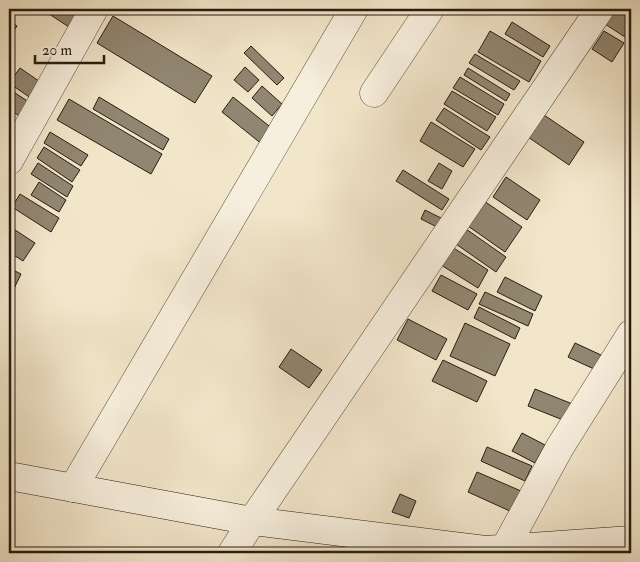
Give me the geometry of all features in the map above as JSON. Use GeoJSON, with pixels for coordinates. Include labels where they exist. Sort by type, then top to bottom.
{"type":"FeatureCollection","features":[{"type":"Feature","properties":{"kind":"street"},"geometry":{"type":"LineString","coordinates":[[9,161],[94,9]]}},
{"type":"Feature","properties":{"kind":"street"},"geometry":{"type":"LineString","coordinates":[[73,488],[354,9]]}},
{"type":"Feature","properties":{"kind":"street"},"geometry":{"type":"LineString","coordinates":[[374,93],[430,9]]}},
{"type":"Feature","properties":{"kind":"street"},"geometry":{"type":"LineString","coordinates":[[232,553],[600,9]]}},
{"type":"Feature","properties":{"kind":"street"},"geometry":{"type":"LineString","coordinates":[[505,548],[560,447],[631,334]]}},
{"type":"Feature","properties":{"kind":"street"},"geometry":{"type":"LineString","coordinates":[[11,481],[73,488],[252,521],[485,550],[631,540]]}},
{"type":"Feature","properties":{"kind":"building"},"geometry":{"type":"Polygon","coordinates":[[[44,9],[82,9],[69,27],[44,9]]]}},
{"type":"Feature","properties":{"kind":"building"},"geometry":{"type":"Polygon","coordinates":[[[615,9],[631,18],[631,41],[605,24],[615,9]]]}},
{"type":"Feature","properties":{"kind":"building"},"geometry":{"type":"Polygon","coordinates":[[[113,16],[212,76],[195,103],[97,43],[113,16]]]}},
{"type":"Feature","properties":{"kind":"building"},"geometry":{"type":"Polygon","coordinates":[[[9,20],[17,26],[9,38],[9,20]]]}},
{"type":"Feature","properties":{"kind":"building"},"geometry":{"type":"Polygon","coordinates":[[[512,22],[550,46],[543,57],[505,34],[512,22]]]}},
{"type":"Feature","properties":{"kind":"building"},"geometry":{"type":"Polygon","coordinates":[[[490,31],[541,61],[529,82],[478,52],[490,31]]]}},
{"type":"Feature","properties":{"kind":"building"},"geometry":{"type":"Polygon","coordinates":[[[604,31],[624,43],[612,62],[592,49],[604,31]]]}},
{"type":"Feature","properties":{"kind":"building"},"geometry":{"type":"Polygon","coordinates":[[[251,46],[284,78],[277,85],[244,53],[251,46]]]}},
{"type":"Feature","properties":{"kind":"building"},"geometry":{"type":"Polygon","coordinates":[[[475,54],[520,81],[514,90],[469,63],[475,54]]]}},
{"type":"Feature","properties":{"kind":"building"},"geometry":{"type":"Polygon","coordinates":[[[245,67],[259,80],[248,92],[234,80],[245,67]]]}},
{"type":"Feature","properties":{"kind":"building"},"geometry":{"type":"Polygon","coordinates":[[[20,68],[46,86],[35,101],[9,83],[20,68]]]}},
{"type":"Feature","properties":{"kind":"building"},"geometry":{"type":"Polygon","coordinates":[[[468,68],[510,94],[506,101],[464,75],[468,68]]]}},
{"type":"Feature","properties":{"kind":"building"},"geometry":{"type":"Polygon","coordinates":[[[460,77],[504,104],[498,115],[453,88],[460,77]]]}},
{"type":"Feature","properties":{"kind":"building"},"geometry":{"type":"Polygon","coordinates":[[[262,86],[282,104],[272,116],[252,98],[262,86]]]}},
{"type":"Feature","properties":{"kind":"building"},"geometry":{"type":"Polygon","coordinates":[[[9,89],[35,106],[25,120],[9,109],[9,89]]]}},
{"type":"Feature","properties":{"kind":"building"},"geometry":{"type":"Polygon","coordinates":[[[452,91],[496,117],[487,131],[444,104],[452,91]]]}},
{"type":"Feature","properties":{"kind":"building"},"geometry":{"type":"Polygon","coordinates":[[[99,97],[169,139],[163,150],[93,109],[99,97]]]}},
{"type":"Feature","properties":{"kind":"building"},"geometry":{"type":"Polygon","coordinates":[[[233,97],[274,130],[263,145],[222,112],[233,97]]]}},
{"type":"Feature","properties":{"kind":"building"},"geometry":{"type":"Polygon","coordinates":[[[69,99],[162,154],[151,174],[57,120],[69,99]]]}},
{"type":"Feature","properties":{"kind":"building"},"geometry":{"type":"Polygon","coordinates":[[[444,108],[490,137],[481,150],[436,120],[444,108]]]}},
{"type":"Feature","properties":{"kind":"building"},"geometry":{"type":"Polygon","coordinates":[[[544,115],[584,142],[569,165],[528,137],[544,115]]]}},
{"type":"Feature","properties":{"kind":"building"},"geometry":{"type":"Polygon","coordinates":[[[431,122],[475,149],[463,167],[420,141],[431,122]]]}},
{"type":"Feature","properties":{"kind":"building"},"geometry":{"type":"Polygon","coordinates":[[[50,132],[88,155],[81,166],[44,143],[50,132]]]}},
{"type":"Feature","properties":{"kind":"building"},"geometry":{"type":"Polygon","coordinates":[[[44,147],[80,170],[72,182],[37,158],[44,147]]]}},
{"type":"Feature","properties":{"kind":"building"},"geometry":{"type":"Polygon","coordinates":[[[38,163],[73,186],[67,197],[31,174],[38,163]]]}},
{"type":"Feature","properties":{"kind":"building"},"geometry":{"type":"Polygon","coordinates":[[[439,163],[452,171],[442,189],[428,181],[439,163]]]}},
{"type":"Feature","properties":{"kind":"building"},"geometry":{"type":"Polygon","coordinates":[[[403,170],[449,199],[442,210],[396,181],[403,170]]]}},
{"type":"Feature","properties":{"kind":"building"},"geometry":{"type":"Polygon","coordinates":[[[506,177],[540,200],[527,220],[493,197],[506,177]]]}},
{"type":"Feature","properties":{"kind":"building"},"geometry":{"type":"Polygon","coordinates":[[[39,182],[66,200],[59,212],[31,195],[39,182]]]}},
{"type":"Feature","properties":{"kind":"building"},"geometry":{"type":"Polygon","coordinates":[[[20,194],[59,218],[51,232],[12,207],[20,194]]]}},
{"type":"Feature","properties":{"kind":"building"},"geometry":{"type":"Polygon","coordinates":[[[484,201],[522,227],[505,252],[468,226],[484,201]]]}},
{"type":"Feature","properties":{"kind":"building"},"geometry":{"type":"Polygon","coordinates":[[[425,210],[447,221],[443,230],[421,219],[425,210]]]}},
{"type":"Feature","properties":{"kind":"building"},"geometry":{"type":"Polygon","coordinates":[[[9,226],[35,243],[23,261],[9,252],[9,226]]]}},
{"type":"Feature","properties":{"kind":"building"},"geometry":{"type":"Polygon","coordinates":[[[466,229],[506,257],[496,272],[456,244],[466,229]]]}},
{"type":"Feature","properties":{"kind":"building"},"geometry":{"type":"Polygon","coordinates":[[[452,247],[488,270],[478,288],[441,265],[452,247]]]}},
{"type":"Feature","properties":{"kind":"building"},"geometry":{"type":"Polygon","coordinates":[[[9,268],[21,274],[10,297],[9,296],[9,268]]]}},
{"type":"Feature","properties":{"kind":"building"},"geometry":{"type":"Polygon","coordinates":[[[441,275],[477,294],[468,310],[432,291],[441,275]]]}},
{"type":"Feature","properties":{"kind":"building"},"geometry":{"type":"Polygon","coordinates":[[[505,277],[542,296],[535,311],[497,292],[505,277]]]}},
{"type":"Feature","properties":{"kind":"building"},"geometry":{"type":"Polygon","coordinates":[[[485,292],[533,314],[528,326],[479,304],[485,292]]]}},
{"type":"Feature","properties":{"kind":"building"},"geometry":{"type":"Polygon","coordinates":[[[479,307],[520,328],[515,339],[474,318],[479,307]]]}},
{"type":"Feature","properties":{"kind":"building"},"geometry":{"type":"Polygon","coordinates":[[[408,319],[447,339],[436,360],[397,340],[408,319]]]}},
{"type":"Feature","properties":{"kind":"building"},"geometry":{"type":"Polygon","coordinates":[[[465,323],[510,344],[495,376],[450,356],[465,323]]]}},
{"type":"Feature","properties":{"kind":"building"},"geometry":{"type":"Polygon","coordinates":[[[575,343],[601,355],[594,369],[568,357],[575,343]]]}},
{"type":"Feature","properties":{"kind":"building"},"geometry":{"type":"Polygon","coordinates":[[[291,349],[322,370],[309,388],[279,367],[291,349]]]}},
{"type":"Feature","properties":{"kind":"building"},"geometry":{"type":"Polygon","coordinates":[[[443,360],[487,381],[477,402],[432,381],[443,360]]]}},
{"type":"Feature","properties":{"kind":"building"},"geometry":{"type":"Polygon","coordinates":[[[535,389],[575,405],[568,422],[528,406],[535,389]]]}},
{"type":"Feature","properties":{"kind":"building"},"geometry":{"type":"Polygon","coordinates":[[[522,433],[545,445],[535,463],[512,451],[522,433]]]}},
{"type":"Feature","properties":{"kind":"building"},"geometry":{"type":"Polygon","coordinates":[[[487,447],[532,466],[525,481],[481,461],[487,447]]]}},
{"type":"Feature","properties":{"kind":"building"},"geometry":{"type":"Polygon","coordinates":[[[477,472],[521,491],[512,512],[468,492],[477,472]]]}},
{"type":"Feature","properties":{"kind":"building"},"geometry":{"type":"Polygon","coordinates":[[[400,494],[416,501],[409,518],[392,512],[400,494]]]}}]}
